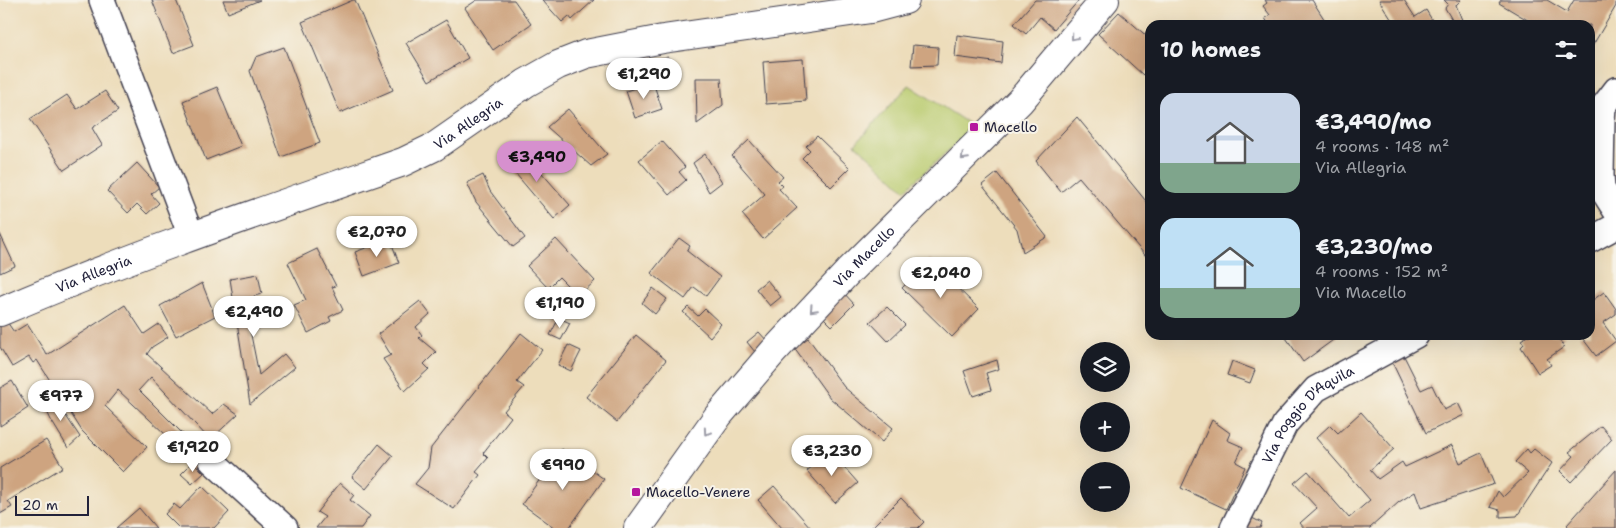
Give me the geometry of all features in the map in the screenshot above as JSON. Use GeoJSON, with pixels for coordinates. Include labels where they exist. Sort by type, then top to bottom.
{"type":"FeatureCollection","features":[{"type":"Feature","properties":{"kind":"main road","name":"Via Macello"},"geometry":{"type":"LineString","coordinates":[[646,525],[718,416],[773,352],[848,272],[1020,101],[1106,0]]}},
{"type":"Feature","properties":{"kind":"main road","name":"Via Allegria"},"geometry":{"type":"LineString","coordinates":[[0,312],[41,294],[191,236],[403,162],[434,147],[526,83],[558,65],[586,54],[663,38],[871,9],[902,1]]}},
{"type":"Feature","properties":{"kind":"street"},"geometry":{"type":"LineString","coordinates":[[102,0],[191,236]]}},
{"type":"Feature","properties":{"kind":"street"},"geometry":{"type":"LineString","coordinates":[[1616,90],[1603,107],[1601,174],[1602,188],[1616,211]]}},
{"type":"Feature","properties":{"kind":"street"},"geometry":{"type":"LineString","coordinates":[[1595,237],[1616,226]]}},
{"type":"Feature","properties":{"kind":"street","name":"Via Poggio D'Aquila"},"geometry":{"type":"LineString","coordinates":[[1233,528],[1286,424],[1316,389],[1407,340]]}},
{"type":"Feature","properties":{"kind":"street"},"geometry":{"type":"LineString","coordinates":[[212,461],[285,528]]}},
{"type":"Feature","properties":{"kind":"green space"},"geometry":{"type":"Polygon","coordinates":[[[909,85],[974,127],[905,190],[855,144],[909,85]]]}},
{"type":"Feature","properties":{"kind":"building"},"geometry":{"type":"Polygon","coordinates":[[[152,0],[176,0],[194,45],[173,53],[152,0]]]}},
{"type":"Feature","properties":{"kind":"building"},"geometry":{"type":"Polygon","coordinates":[[[223,0],[260,0],[228,13],[223,0]]]}},
{"type":"Feature","properties":{"kind":"building"},"geometry":{"type":"Polygon","coordinates":[[[355,0],[393,90],[340,113],[302,22],[355,0]]]}},
{"type":"Feature","properties":{"kind":"building"},"geometry":{"type":"Polygon","coordinates":[[[477,0],[514,0],[531,24],[493,50],[465,8],[477,0]]]}},
{"type":"Feature","properties":{"kind":"building"},"geometry":{"type":"Polygon","coordinates":[[[542,0],[594,0],[572,20],[569,16],[562,22],[542,0]]]}},
{"type":"Feature","properties":{"kind":"building"},"geometry":{"type":"Polygon","coordinates":[[[1035,0],[1079,0],[1054,29],[1040,17],[1026,34],[1014,24],[1035,0]]]}},
{"type":"Feature","properties":{"kind":"building"},"geometry":{"type":"Polygon","coordinates":[[[1265,0],[1312,0],[1325,20],[1266,20],[1265,18],[1270,15],[1263,6],[1267,3],[1265,0]]]}},
{"type":"Feature","properties":{"kind":"building"},"geometry":{"type":"Polygon","coordinates":[[[1379,0],[1404,0],[1415,17],[1426,10],[1432,20],[1392,20],[1379,0]]]}},
{"type":"Feature","properties":{"kind":"building"},"geometry":{"type":"Polygon","coordinates":[[[1444,0],[1461,0],[1456,5],[1462,20],[1452,20],[1445,8],[1448,4],[1444,0]]]}},
{"type":"Feature","properties":{"kind":"building"},"geometry":{"type":"Polygon","coordinates":[[[1501,0],[1547,0],[1567,12],[1574,0],[1616,0],[1616,6],[1595,42],[1595,20],[1528,20],[1499,3],[1501,0]]]}},
{"type":"Feature","properties":{"kind":"building"},"geometry":{"type":"Polygon","coordinates":[[[1119,12],[1145,35],[1145,73],[1143,75],[1098,34],[1119,12]]]}},
{"type":"Feature","properties":{"kind":"building"},"geometry":{"type":"Polygon","coordinates":[[[446,20],[468,58],[429,81],[406,43],[446,20]]]}},
{"type":"Feature","properties":{"kind":"building"},"geometry":{"type":"Polygon","coordinates":[[[957,35],[1003,41],[1001,63],[955,57],[957,35]]]}},
{"type":"Feature","properties":{"kind":"building"},"geometry":{"type":"Polygon","coordinates":[[[913,45],[938,47],[937,65],[911,66],[913,45]]]}},
{"type":"Feature","properties":{"kind":"building"},"geometry":{"type":"Polygon","coordinates":[[[284,47],[320,143],[281,157],[250,71],[256,57],[284,47]]]}},
{"type":"Feature","properties":{"kind":"building"},"geometry":{"type":"Polygon","coordinates":[[[668,57],[670,73],[656,77],[648,60],[668,57]]]}},
{"type":"Feature","properties":{"kind":"building"},"geometry":{"type":"Polygon","coordinates":[[[803,59],[806,101],[766,104],[763,62],[803,59]]]}},
{"type":"Feature","properties":{"kind":"building"},"geometry":{"type":"Polygon","coordinates":[[[696,78],[721,78],[723,105],[697,124],[696,78]]]}},
{"type":"Feature","properties":{"kind":"building"},"geometry":{"type":"Polygon","coordinates":[[[653,82],[662,109],[635,118],[626,91],[653,82]]]}},
{"type":"Feature","properties":{"kind":"building"},"geometry":{"type":"Polygon","coordinates":[[[217,87],[241,146],[206,160],[183,101],[217,87]]]}},
{"type":"Feature","properties":{"kind":"building"},"geometry":{"type":"Polygon","coordinates":[[[105,91],[118,111],[92,128],[102,145],[64,170],[30,119],[67,95],[77,109],[105,91]]]}},
{"type":"Feature","properties":{"kind":"building"},"geometry":{"type":"Polygon","coordinates":[[[568,109],[607,154],[591,166],[547,127],[568,109]]]}},
{"type":"Feature","properties":{"kind":"building"},"geometry":{"type":"Polygon","coordinates":[[[1077,117],[1145,200],[1145,255],[1079,177],[1061,192],[1036,161],[1077,117]]]}},
{"type":"Feature","properties":{"kind":"building"},"geometry":{"type":"Polygon","coordinates":[[[817,136],[850,168],[831,187],[802,158],[810,150],[806,146],[817,136]]]}},
{"type":"Feature","properties":{"kind":"building"},"geometry":{"type":"Polygon","coordinates":[[[749,140],[783,177],[778,181],[783,186],[779,189],[797,208],[763,239],[742,214],[765,194],[732,156],[749,140]]]}},
{"type":"Feature","properties":{"kind":"building"},"geometry":{"type":"Polygon","coordinates":[[[662,141],[685,167],[679,172],[686,180],[669,195],[639,160],[662,141]]]}},
{"type":"Feature","properties":{"kind":"building"},"geometry":{"type":"Polygon","coordinates":[[[519,147],[570,205],[554,219],[504,160],[519,147]]]}},
{"type":"Feature","properties":{"kind":"building"},"geometry":{"type":"Polygon","coordinates":[[[705,154],[722,182],[709,192],[693,163],[705,154]]]}},
{"type":"Feature","properties":{"kind":"building"},"geometry":{"type":"Polygon","coordinates":[[[137,163],[159,187],[151,194],[159,203],[147,214],[137,204],[128,213],[107,191],[137,163]]]}},
{"type":"Feature","properties":{"kind":"building"},"geometry":{"type":"Polygon","coordinates":[[[997,173],[1047,237],[1023,252],[1017,229],[982,185],[997,173]]]}},
{"type":"Feature","properties":{"kind":"building"},"geometry":{"type":"Polygon","coordinates":[[[483,175],[490,191],[525,238],[513,247],[476,202],[467,183],[483,175]]]}},
{"type":"Feature","properties":{"kind":"building"},"geometry":{"type":"Polygon","coordinates":[[[0,234],[15,266],[0,273],[0,234]]]}},
{"type":"Feature","properties":{"kind":"building"},"geometry":{"type":"Polygon","coordinates":[[[679,238],[690,246],[687,251],[720,277],[706,296],[694,287],[685,299],[651,273],[679,238]]]}},
{"type":"Feature","properties":{"kind":"building"},"geometry":{"type":"Polygon","coordinates":[[[390,239],[399,263],[364,276],[355,252],[390,239]]]}},
{"type":"Feature","properties":{"kind":"building"},"geometry":{"type":"Polygon","coordinates":[[[556,239],[595,281],[580,295],[585,301],[576,315],[557,296],[568,286],[559,277],[548,288],[527,266],[556,239]]]}},
{"type":"Feature","properties":{"kind":"building"},"geometry":{"type":"Polygon","coordinates":[[[317,249],[336,286],[332,287],[343,310],[329,317],[331,321],[308,333],[294,305],[306,300],[288,263],[317,249]]]}},
{"type":"Feature","properties":{"kind":"building"},"geometry":{"type":"Polygon","coordinates":[[[929,260],[979,309],[952,337],[902,288],[929,260]]]}},
{"type":"Feature","properties":{"kind":"building"},"geometry":{"type":"Polygon","coordinates":[[[258,274],[262,294],[254,296],[259,328],[250,330],[259,375],[284,354],[295,367],[250,404],[230,279],[258,274]]]}},
{"type":"Feature","properties":{"kind":"building"},"geometry":{"type":"Polygon","coordinates":[[[767,280],[781,297],[770,306],[756,289],[767,280]]]}},
{"type":"Feature","properties":{"kind":"building"},"geometry":{"type":"Polygon","coordinates":[[[202,283],[215,316],[176,336],[160,306],[202,283]]]}},
{"type":"Feature","properties":{"kind":"building"},"geometry":{"type":"Polygon","coordinates":[[[653,288],[667,299],[655,314],[642,303],[653,288]]]}},
{"type":"Feature","properties":{"kind":"building"},"geometry":{"type":"Polygon","coordinates":[[[843,292],[854,304],[832,326],[821,315],[843,292]]]}},
{"type":"Feature","properties":{"kind":"building"},"geometry":{"type":"Polygon","coordinates":[[[1604,292],[1616,309],[1616,314],[1603,323],[1616,341],[1596,356],[1584,340],[1595,340],[1595,298],[1604,292]]]}},
{"type":"Feature","properties":{"kind":"building"},"geometry":{"type":"Polygon","coordinates":[[[420,301],[430,314],[416,327],[422,335],[419,338],[436,352],[424,364],[429,369],[405,391],[383,359],[391,355],[378,334],[420,301]]]}},
{"type":"Feature","properties":{"kind":"building"},"geometry":{"type":"Polygon","coordinates":[[[125,305],[144,334],[159,324],[168,337],[152,347],[147,354],[212,414],[224,404],[238,414],[210,440],[151,377],[139,390],[189,440],[180,448],[118,390],[105,406],[147,447],[123,472],[82,431],[37,360],[33,363],[29,357],[12,367],[0,347],[0,326],[7,322],[14,332],[27,324],[47,355],[125,305]]]}},
{"type":"Feature","properties":{"kind":"building"},"geometry":{"type":"Polygon","coordinates":[[[688,307],[698,316],[705,309],[721,324],[710,337],[683,312],[688,307]]]}},
{"type":"Feature","properties":{"kind":"building"},"geometry":{"type":"Polygon","coordinates":[[[887,307],[905,325],[888,341],[870,322],[887,307]]]}},
{"type":"Feature","properties":{"kind":"building"},"geometry":{"type":"Polygon","coordinates":[[[559,318],[570,323],[561,340],[550,335],[559,318]]]}},
{"type":"Feature","properties":{"kind":"building"},"geometry":{"type":"Polygon","coordinates":[[[759,332],[767,341],[755,352],[747,342],[759,332]]]}},
{"type":"Feature","properties":{"kind":"building"},"geometry":{"type":"Polygon","coordinates":[[[521,333],[542,350],[517,382],[524,387],[504,411],[511,417],[483,453],[488,458],[476,472],[480,475],[454,509],[415,484],[428,468],[431,448],[521,333]]]}},
{"type":"Feature","properties":{"kind":"building"},"geometry":{"type":"Polygon","coordinates":[[[636,335],[666,360],[617,422],[586,397],[636,335]]]}},
{"type":"Feature","properties":{"kind":"building"},"geometry":{"type":"Polygon","coordinates":[[[808,338],[844,387],[893,428],[882,442],[830,398],[794,348],[808,338]]]}},
{"type":"Feature","properties":{"kind":"building"},"geometry":{"type":"Polygon","coordinates":[[[1288,340],[1333,340],[1303,362],[1288,340]]]}},
{"type":"Feature","properties":{"kind":"building"},"geometry":{"type":"Polygon","coordinates":[[[1521,340],[1559,340],[1564,347],[1547,359],[1551,365],[1538,373],[1521,347],[1524,344],[1521,340]]]}},
{"type":"Feature","properties":{"kind":"building"},"geometry":{"type":"Polygon","coordinates":[[[568,345],[581,351],[571,371],[558,365],[568,345]]]}},
{"type":"Feature","properties":{"kind":"building"},"geometry":{"type":"Polygon","coordinates":[[[1404,356],[1421,390],[1432,385],[1444,410],[1458,403],[1464,415],[1426,433],[1392,362],[1404,356]]]}},
{"type":"Feature","properties":{"kind":"building"},"geometry":{"type":"Polygon","coordinates":[[[997,360],[999,369],[986,373],[991,390],[973,396],[964,371],[997,360]]]}},
{"type":"Feature","properties":{"kind":"building"},"geometry":{"type":"Polygon","coordinates":[[[1232,361],[1255,370],[1250,383],[1227,375],[1232,361]]]}},
{"type":"Feature","properties":{"kind":"building"},"geometry":{"type":"Polygon","coordinates":[[[12,381],[28,408],[0,426],[0,388],[12,381]]]}},
{"type":"Feature","properties":{"kind":"building"},"geometry":{"type":"Polygon","coordinates":[[[56,397],[80,437],[68,448],[43,403],[56,397]]]}},
{"type":"Feature","properties":{"kind":"building"},"geometry":{"type":"Polygon","coordinates":[[[1361,412],[1394,449],[1370,470],[1378,479],[1402,462],[1405,467],[1452,445],[1460,463],[1481,453],[1494,484],[1421,508],[1415,492],[1399,502],[1370,528],[1304,528],[1300,523],[1317,508],[1294,483],[1308,471],[1349,518],[1370,500],[1316,438],[1330,425],[1338,433],[1361,412]]]}},
{"type":"Feature","properties":{"kind":"building"},"geometry":{"type":"Polygon","coordinates":[[[1212,420],[1230,433],[1227,440],[1243,447],[1236,462],[1245,467],[1226,509],[1181,488],[1212,420]]]}},
{"type":"Feature","properties":{"kind":"building"},"geometry":{"type":"Polygon","coordinates":[[[1601,426],[1612,439],[1571,482],[1560,471],[1574,456],[1569,452],[1601,426]]]}},
{"type":"Feature","properties":{"kind":"building"},"geometry":{"type":"Polygon","coordinates":[[[46,440],[63,467],[8,501],[12,507],[0,514],[0,468],[46,440]]]}},
{"type":"Feature","properties":{"kind":"building"},"geometry":{"type":"Polygon","coordinates":[[[379,444],[393,456],[366,489],[352,477],[379,444]]]}},
{"type":"Feature","properties":{"kind":"building"},"geometry":{"type":"Polygon","coordinates":[[[562,449],[604,479],[569,528],[555,528],[522,504],[562,449]]]}},
{"type":"Feature","properties":{"kind":"building"},"geometry":{"type":"Polygon","coordinates":[[[1527,449],[1530,453],[1534,449],[1552,463],[1517,516],[1500,517],[1500,510],[1490,507],[1498,491],[1503,497],[1528,473],[1515,462],[1527,449]]]}},
{"type":"Feature","properties":{"kind":"building"},"geometry":{"type":"Polygon","coordinates":[[[830,451],[858,483],[835,503],[807,471],[830,451]]]}},
{"type":"Feature","properties":{"kind":"building"},"geometry":{"type":"Polygon","coordinates":[[[193,462],[204,473],[192,484],[181,474],[193,462]]]}},
{"type":"Feature","properties":{"kind":"building"},"geometry":{"type":"Polygon","coordinates":[[[1616,470],[1616,528],[1570,528],[1567,525],[1616,470]]]}},
{"type":"Feature","properties":{"kind":"building"},"geometry":{"type":"Polygon","coordinates":[[[340,483],[354,495],[350,500],[370,516],[361,528],[316,528],[325,517],[317,512],[340,483]]]}},
{"type":"Feature","properties":{"kind":"building"},"geometry":{"type":"Polygon","coordinates":[[[202,486],[229,512],[214,528],[179,528],[165,514],[174,504],[180,509],[202,486]]]}},
{"type":"Feature","properties":{"kind":"building"},"geometry":{"type":"Polygon","coordinates":[[[774,486],[811,528],[782,528],[758,500],[774,486]]]}},
{"type":"Feature","properties":{"kind":"building"},"geometry":{"type":"Polygon","coordinates":[[[901,498],[924,522],[918,528],[871,528],[901,498]]]}},
{"type":"Feature","properties":{"kind":"building"},"geometry":{"type":"Polygon","coordinates":[[[139,508],[156,528],[116,528],[139,508]]]}},
{"type":"Feature","properties":{"kind":"building"},"geometry":{"type":"Polygon","coordinates":[[[1248,516],[1262,523],[1260,528],[1242,528],[1248,516]]]}},
{"type":"Feature","properties":{"kind":"place","name":"Macello"},"geometry":{"type":"Point","coordinates":[974,127]}},
{"type":"Feature","properties":{"kind":"place","name":"Macello-Venere"},"geometry":{"type":"Point","coordinates":[636,492]}}]}
